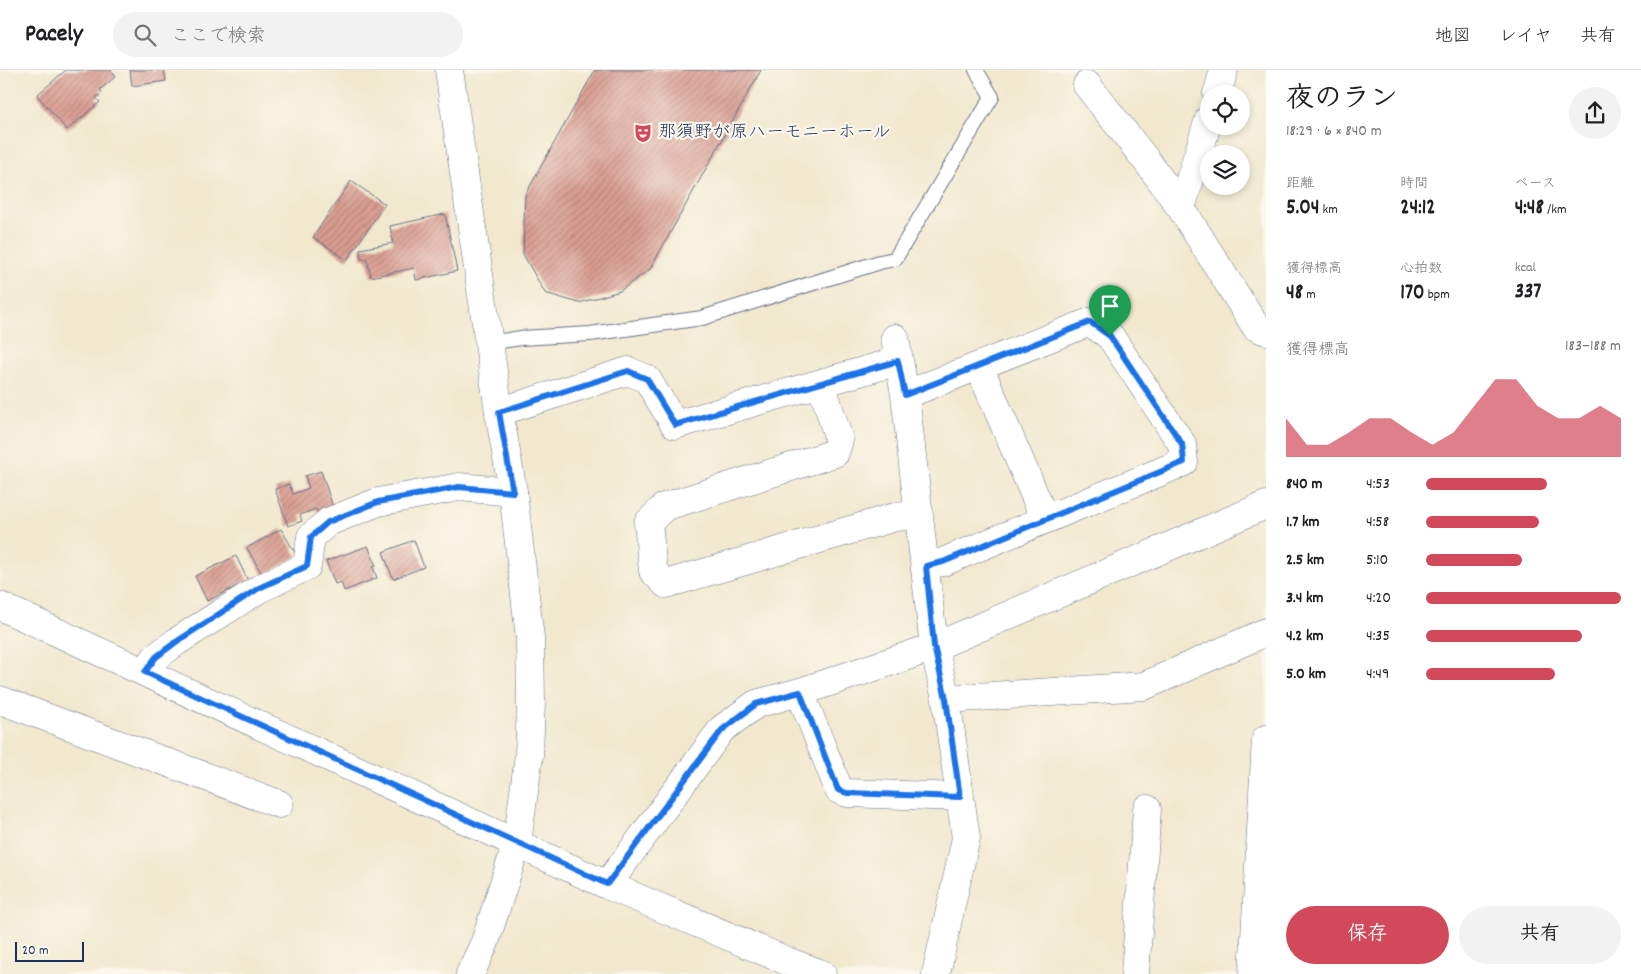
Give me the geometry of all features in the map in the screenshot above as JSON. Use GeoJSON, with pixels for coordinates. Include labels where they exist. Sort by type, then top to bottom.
{"type":"FeatureCollection","features":[{"type":"Feature","properties":{"kind":"street"},"geometry":{"type":"LineString","coordinates":[[448,70],[488,343],[513,492],[530,638],[531,701],[529,756],[517,843],[485,942],[470,974]]}},
{"type":"Feature","properties":{"kind":"street"},"geometry":{"type":"LineString","coordinates":[[1219,85],[1224,70]]}},
{"type":"Feature","properties":{"kind":"street"},"geometry":{"type":"LineString","coordinates":[[1087,85],[1181,208],[1256,328],[1266,331]]}},
{"type":"Feature","properties":{"kind":"street"},"geometry":{"type":"LineString","coordinates":[[1181,208],[1204,135]]}},
{"type":"Feature","properties":{"kind":"street"},"geometry":{"type":"LineString","coordinates":[[905,395],[1090,322],[1110,336],[1182,444],[1184,462],[943,562],[926,566]]}},
{"type":"Feature","properties":{"kind":"street"},"geometry":{"type":"LineString","coordinates":[[499,412],[628,371],[647,379],[675,425],[821,383],[896,349],[905,395],[934,646],[946,699],[966,838],[936,974]]}},
{"type":"Feature","properties":{"kind":"street"},"geometry":{"type":"LineString","coordinates":[[979,366],[1045,519]]}},
{"type":"Feature","properties":{"kind":"street"},"geometry":{"type":"LineString","coordinates":[[821,383],[839,440],[835,453],[664,508],[648,523],[652,571],[666,584],[895,517],[919,515]]}},
{"type":"Feature","properties":{"kind":"street"},"geometry":{"type":"LineString","coordinates":[[145,672],[156,657],[176,642],[259,588],[307,566],[311,537],[328,522],[378,502],[459,487],[513,492]]}},
{"type":"Feature","properties":{"kind":"street"},"geometry":{"type":"LineString","coordinates":[[607,884],[722,730],[756,704],[800,692],[934,646],[1266,505]]}},
{"type":"Feature","properties":{"kind":"street"},"geometry":{"type":"LineString","coordinates":[[0,606],[607,884],[787,961],[822,974]]}},
{"type":"Feature","properties":{"kind":"street"},"geometry":{"type":"LineString","coordinates":[[946,699],[1144,686],[1266,632]]}},
{"type":"Feature","properties":{"kind":"street"},"geometry":{"type":"LineString","coordinates":[[800,692],[838,790],[847,793],[960,797]]}},
{"type":"Feature","properties":{"kind":"street"},"geometry":{"type":"LineString","coordinates":[[0,700],[280,804]]}},
{"type":"Feature","properties":{"kind":"street"},"geometry":{"type":"LineString","coordinates":[[1253,974],[1261,918],[1266,738]]}},
{"type":"Feature","properties":{"kind":"street"},"geometry":{"type":"LineString","coordinates":[[1135,974],[1147,809]]}},
{"type":"Feature","properties":{"kind":"lane"},"geometry":{"type":"LineString","coordinates":[[488,343],[521,338],[590,334],[702,318],[880,262],[895,259],[992,98],[976,70]]}},
{"type":"Feature","properties":{"kind":"building"},"geometry":{"type":"Polygon","coordinates":[[[66,70],[111,70],[116,76],[100,90],[102,93],[96,98],[100,102],[67,130],[37,95],[66,70]]]}},
{"type":"Feature","properties":{"kind":"building"},"geometry":{"type":"Polygon","coordinates":[[[130,70],[164,70],[166,81],[132,86],[130,70]]]}},
{"type":"Feature","properties":{"kind":"building","name":"那須野が原ハーモニーホール"},"geometry":{"type":"Polygon","coordinates":[[[595,70],[761,70],[650,269],[620,291],[579,303],[545,293],[523,254],[525,195],[595,70]]]}},
{"type":"Feature","properties":{"kind":"building"},"geometry":{"type":"Polygon","coordinates":[[[351,181],[385,204],[347,260],[313,237],[351,181]]]}},
{"type":"Feature","properties":{"kind":"building"},"geometry":{"type":"Polygon","coordinates":[[[445,214],[457,271],[416,280],[414,268],[371,277],[367,259],[361,259],[360,249],[393,243],[390,226],[445,214]]]}},
{"type":"Feature","properties":{"kind":"building"},"geometry":{"type":"Polygon","coordinates":[[[321,471],[333,507],[318,513],[316,509],[300,515],[302,521],[288,526],[275,489],[289,484],[293,494],[309,488],[305,476],[321,471]]]}},
{"type":"Feature","properties":{"kind":"building"},"geometry":{"type":"Polygon","coordinates":[[[281,529],[297,556],[263,576],[247,548],[281,529]]]}},
{"type":"Feature","properties":{"kind":"building"},"geometry":{"type":"Polygon","coordinates":[[[414,540],[424,567],[393,579],[383,552],[414,540]]]}},
{"type":"Feature","properties":{"kind":"building"},"geometry":{"type":"Polygon","coordinates":[[[368,546],[376,566],[373,567],[377,578],[344,591],[341,582],[335,584],[326,561],[368,546]]]}},
{"type":"Feature","properties":{"kind":"building"},"geometry":{"type":"Polygon","coordinates":[[[236,556],[248,581],[207,601],[195,576],[236,556]]]}},
{"type":"Feature","properties":{"kind":"place","name":"那須野が原ハーモニーホール"},"geometry":{"type":"Point","coordinates":[643,133]}},
{"type":"Feature","properties":{"kind":"route"},"geometry":{"type":"LineString","coordinates":[[1090,322],[1110,336],[1182,444],[1184,462],[943,562],[926,566],[934,646],[946,699],[960,797],[847,793],[838,790],[800,692],[756,704],[722,730],[607,884],[145,672],[156,657],[176,642],[259,588],[307,566],[311,537],[328,522],[378,502],[459,487],[513,492],[499,412],[628,371],[647,379],[675,425],[898,361],[905,395],[1090,322]]}}]}
